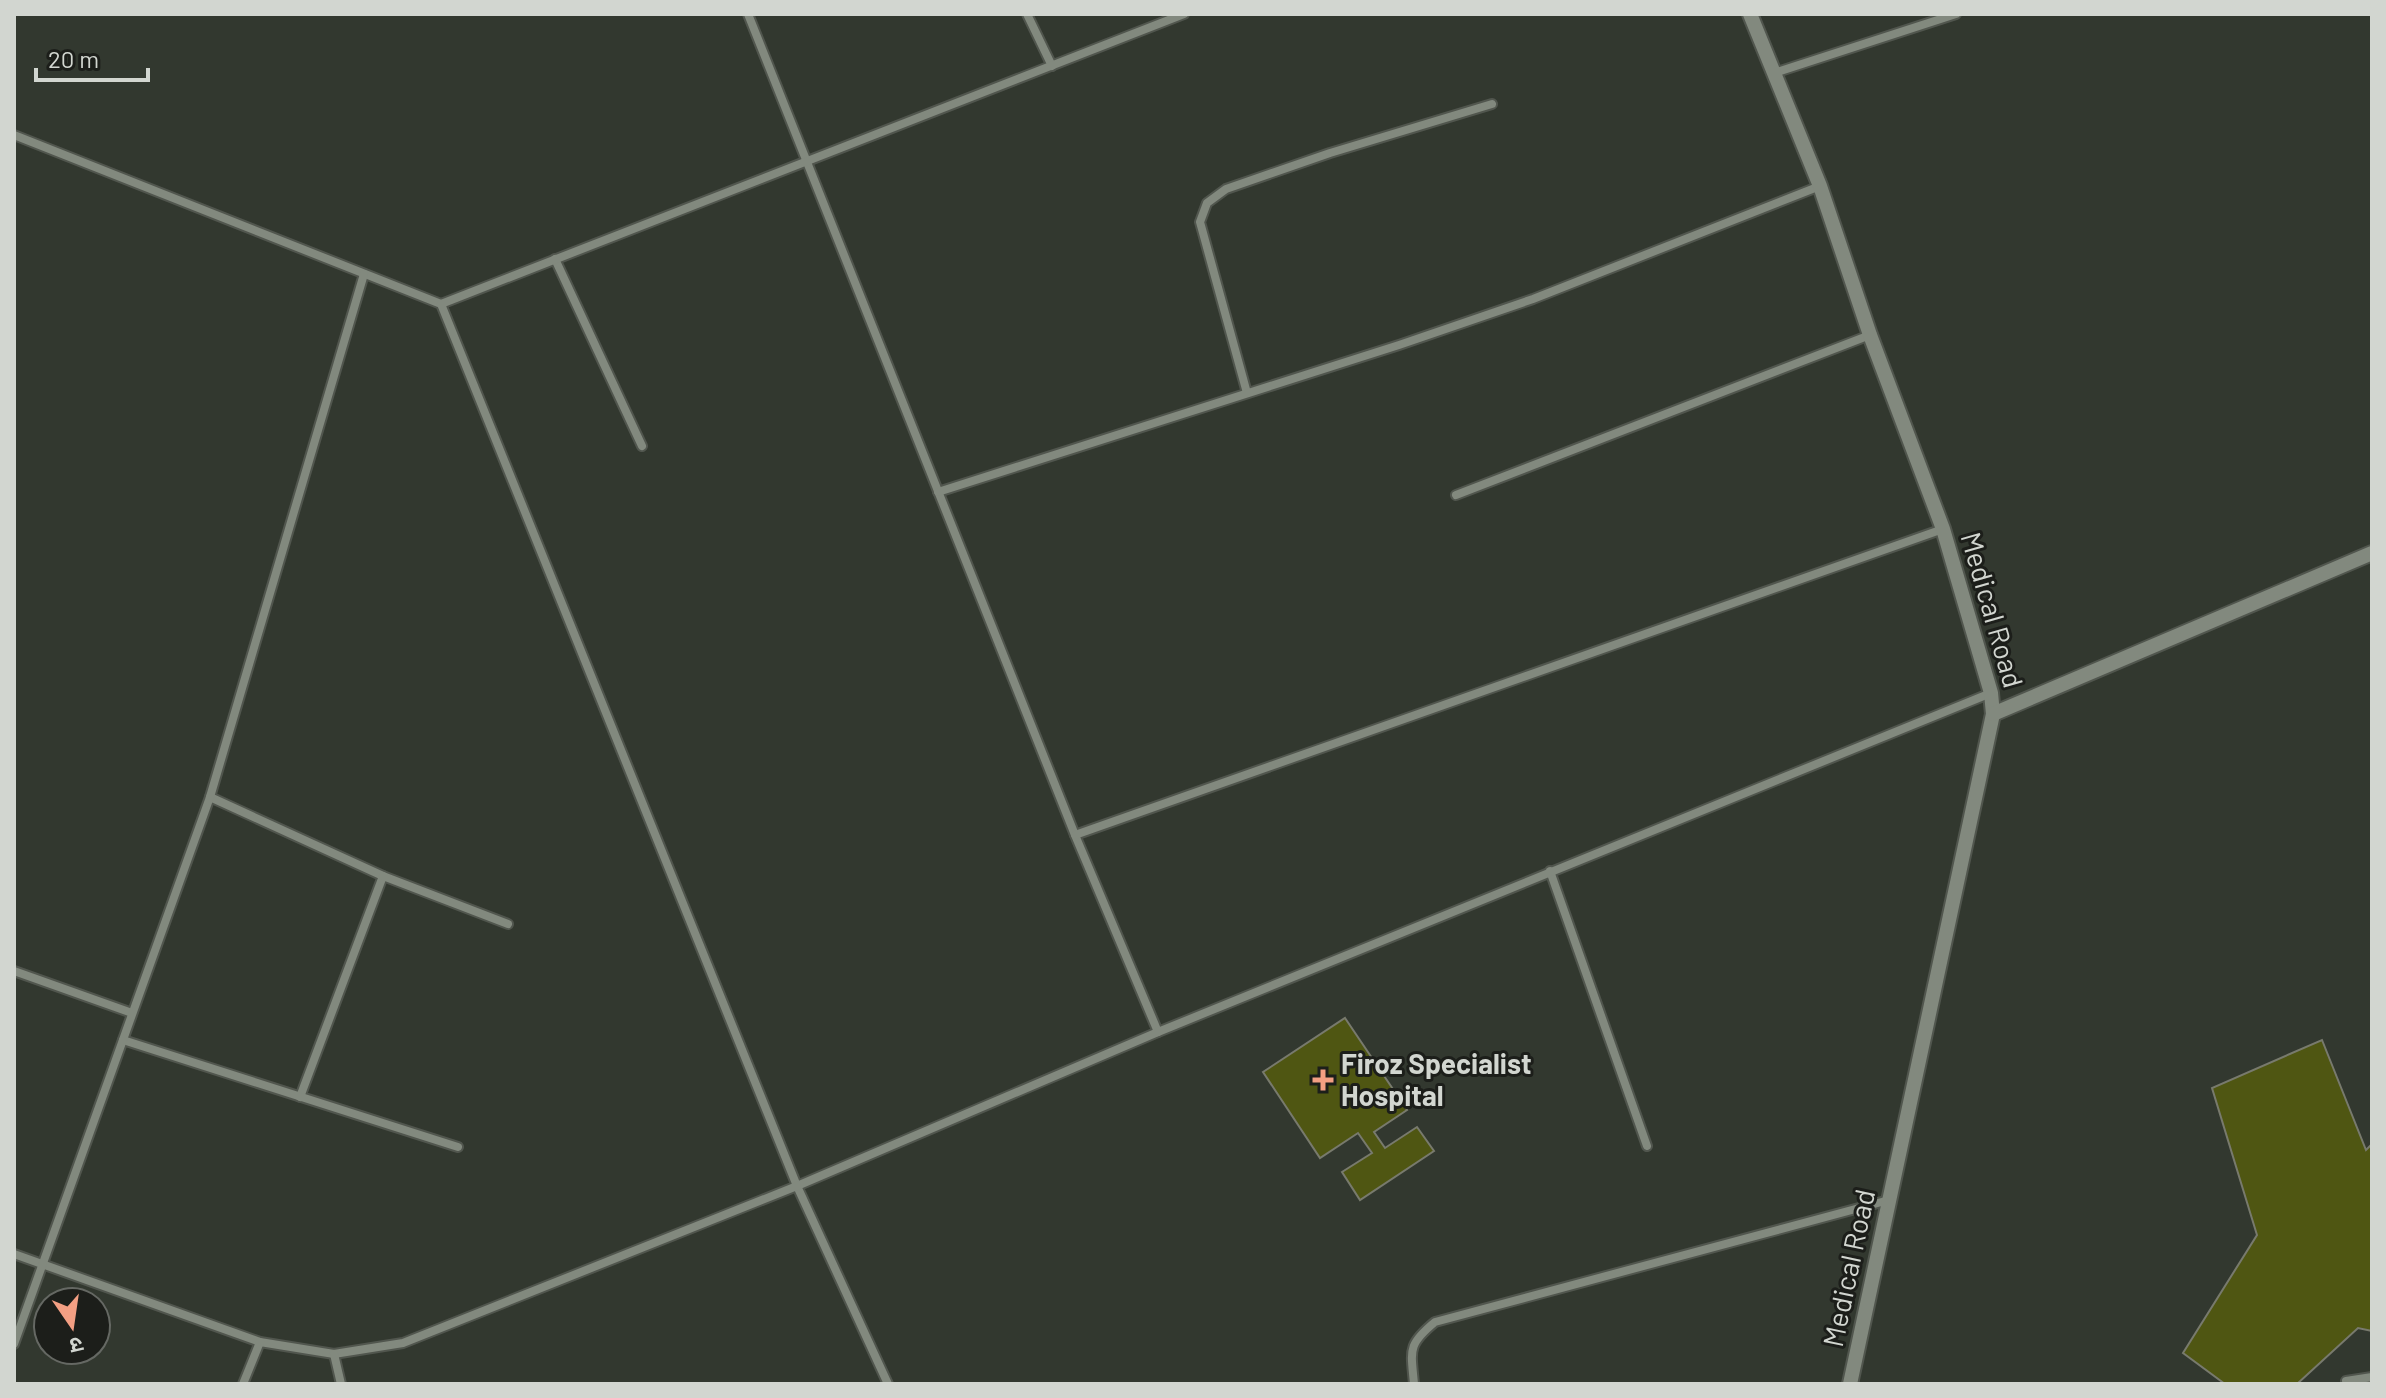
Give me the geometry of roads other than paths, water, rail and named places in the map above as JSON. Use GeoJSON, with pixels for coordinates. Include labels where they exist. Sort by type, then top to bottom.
{"type":"FeatureCollection","features":[{"type":"Feature","properties":{"kind":"street"},"geometry":{"type":"LineString","coordinates":[[748,14],[1075,835],[1158,1032]]}},
{"type":"Feature","properties":{"kind":"street"},"geometry":{"type":"LineString","coordinates":[[1027,14],[1052,66]]}},
{"type":"Feature","properties":{"kind":"street"},"geometry":{"type":"LineString","coordinates":[[14,135],[441,304],[1184,14]]}},
{"type":"Feature","properties":{"kind":"street","name":"Medical Road"},"geometry":{"type":"LineString","coordinates":[[1750,14],[1820,186],[1870,335],[1943,529],[1991,693],[1993,714],[1850,1384]]}},
{"type":"Feature","properties":{"kind":"street"},"geometry":{"type":"LineString","coordinates":[[1774,73],[1956,14]]}},
{"type":"Feature","properties":{"kind":"street"},"geometry":{"type":"LineString","coordinates":[[1247,393],[1200,222],[1207,203],[1226,189],[1330,153],[1492,104]]}},
{"type":"Feature","properties":{"kind":"street"},"geometry":{"type":"LineString","coordinates":[[938,492],[1399,345],[1533,299],[1820,186]]}},
{"type":"Feature","properties":{"kind":"street"},"geometry":{"type":"LineString","coordinates":[[555,259],[642,446]]}},
{"type":"Feature","properties":{"kind":"street"},"geometry":{"type":"LineString","coordinates":[[14,1344],[210,797],[364,274]]}},
{"type":"Feature","properties":{"kind":"street"},"geometry":{"type":"LineString","coordinates":[[441,304],[797,1186],[888,1384]]}},
{"type":"Feature","properties":{"kind":"street"},"geometry":{"type":"LineString","coordinates":[[1456,495],[1870,335]]}},
{"type":"Feature","properties":{"kind":"street"},"geometry":{"type":"LineString","coordinates":[[1075,835],[1943,529]]}},
{"type":"Feature","properties":{"kind":"street"},"geometry":{"type":"LineString","coordinates":[[1993,714],[2372,553]]}},
{"type":"Feature","properties":{"kind":"street"},"geometry":{"type":"LineString","coordinates":[[14,1254],[260,1342],[334,1354],[403,1343],[797,1186],[1158,1032],[1991,693]]}},
{"type":"Feature","properties":{"kind":"street"},"geometry":{"type":"LineString","coordinates":[[210,797],[383,876],[508,924]]}},
{"type":"Feature","properties":{"kind":"street"},"geometry":{"type":"LineString","coordinates":[[1550,871],[1647,1146]]}},
{"type":"Feature","properties":{"kind":"street"},"geometry":{"type":"LineString","coordinates":[[300,1097],[383,876]]}},
{"type":"Feature","properties":{"kind":"street"},"geometry":{"type":"LineString","coordinates":[[14,971],[132,1013]]}},
{"type":"Feature","properties":{"kind":"street"},"geometry":{"type":"LineString","coordinates":[[123,1040],[458,1147]]}},
{"type":"Feature","properties":{"kind":"street"},"geometry":{"type":"LineString","coordinates":[[1414,1384],[1411,1351],[1418,1336],[1435,1322],[1889,1200]]}},
{"type":"Feature","properties":{"kind":"street"},"geometry":{"type":"LineString","coordinates":[[243,1384],[260,1342]]}},
{"type":"Feature","properties":{"kind":"street"},"geometry":{"type":"LineString","coordinates":[[334,1354],[341,1384]]}},
{"type":"Feature","properties":{"kind":"street"},"geometry":{"type":"LineString","coordinates":[[2346,1381],[2372,1377]]}},
{"type":"Feature","properties":{"kind":"place","name":"Firoz Specialist Hospital"},"geometry":{"type":"Point","coordinates":[1323,1080]}}]}
